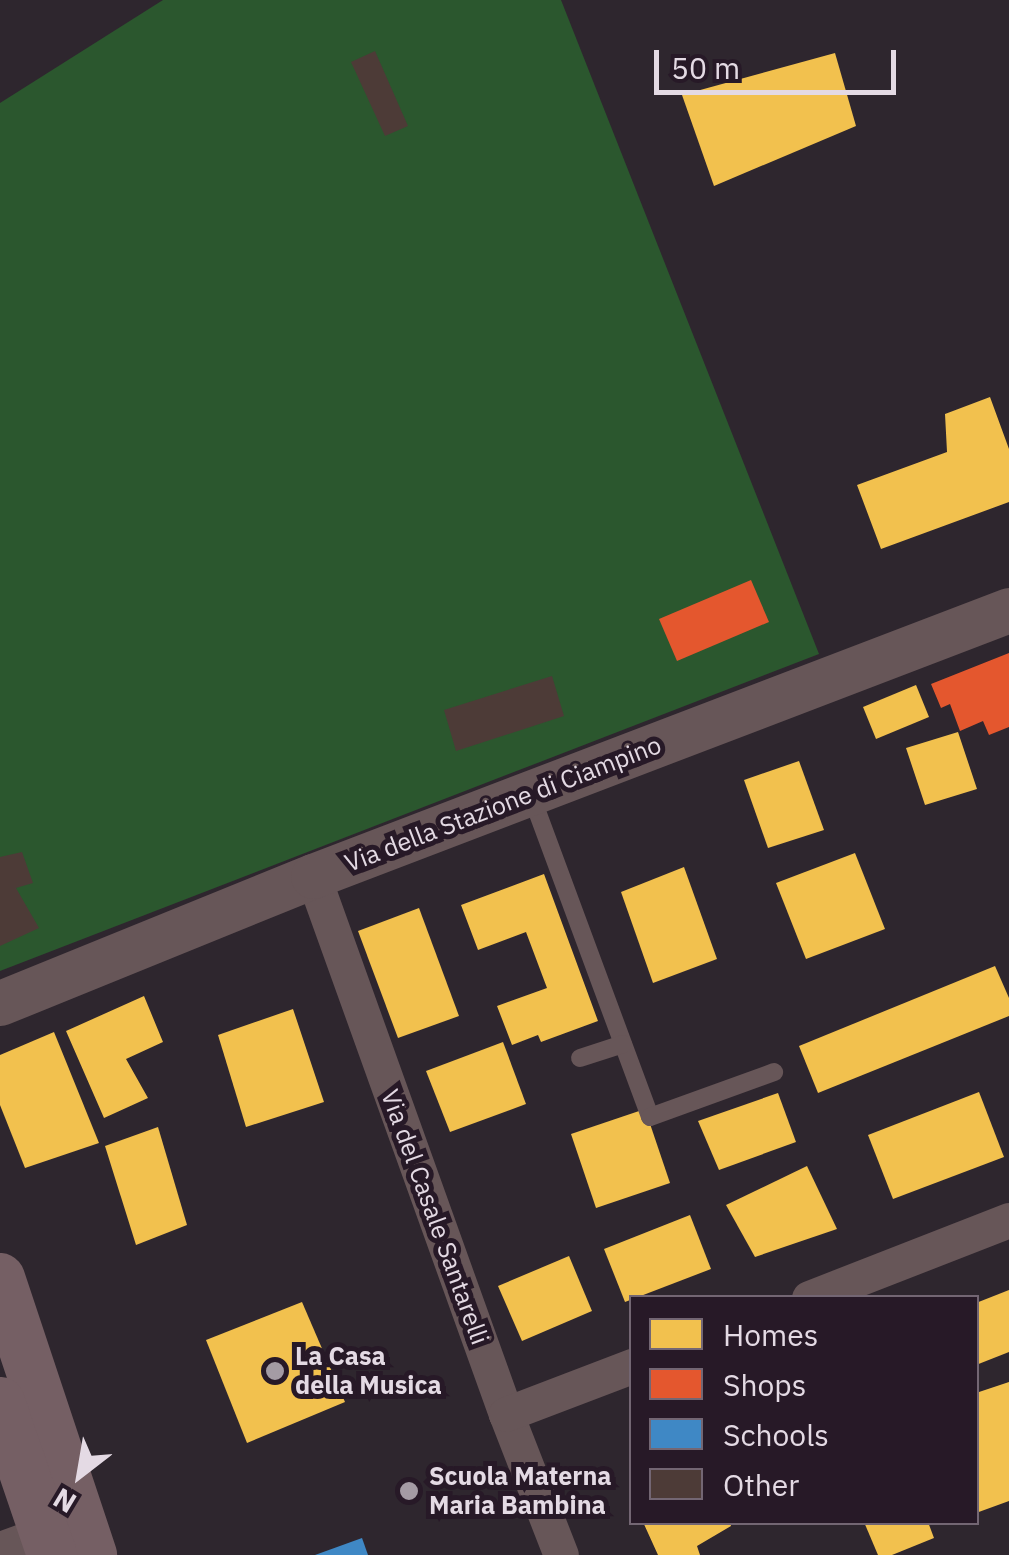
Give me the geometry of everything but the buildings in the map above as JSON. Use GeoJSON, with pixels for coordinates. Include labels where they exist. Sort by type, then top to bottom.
{"type":"FeatureCollection","features":[{"type":"Feature","properties":{"kind":"main road"},"geometry":{"type":"LineString","coordinates":[[0,1278],[92,1555]]}},
{"type":"Feature","properties":{"kind":"main road"},"geometry":{"type":"LineString","coordinates":[[0,1402],[14,1479],[32,1546]]}},
{"type":"Feature","properties":{"kind":"street","name":"Via della Stazione di Ciampino"},"geometry":{"type":"LineString","coordinates":[[0,1003],[313,876],[1009,610]]}},
{"type":"Feature","properties":{"kind":"street","name":"Via del Casale Santarelli"},"geometry":{"type":"LineString","coordinates":[[313,876],[506,1414],[562,1555]]}},
{"type":"Feature","properties":{"kind":"street"},"geometry":{"type":"LineString","coordinates":[[817,1295],[1009,1220]]}},
{"type":"Feature","properties":{"kind":"street"},"geometry":{"type":"LineString","coordinates":[[506,1414],[629,1367]]}},
{"type":"Feature","properties":{"kind":"lane"},"geometry":{"type":"LineString","coordinates":[[530,792],[650,1117],[774,1072]]}},
{"type":"Feature","properties":{"kind":"lane"},"geometry":{"type":"LineString","coordinates":[[580,1058],[623,1044]]}},
{"type":"Feature","properties":{"kind":"green space"},"geometry":{"type":"Polygon","coordinates":[[[163,0],[561,0],[819,654],[0,971],[0,103],[163,0]]]}},
{"type":"Feature","properties":{"kind":"place","name":"La Casa della Musica"},"geometry":{"type":"Point","coordinates":[275,1371]}},
{"type":"Feature","properties":{"kind":"place","name":"Scuola Materna Maria Bambina"},"geometry":{"type":"Point","coordinates":[409,1491]}}]}
